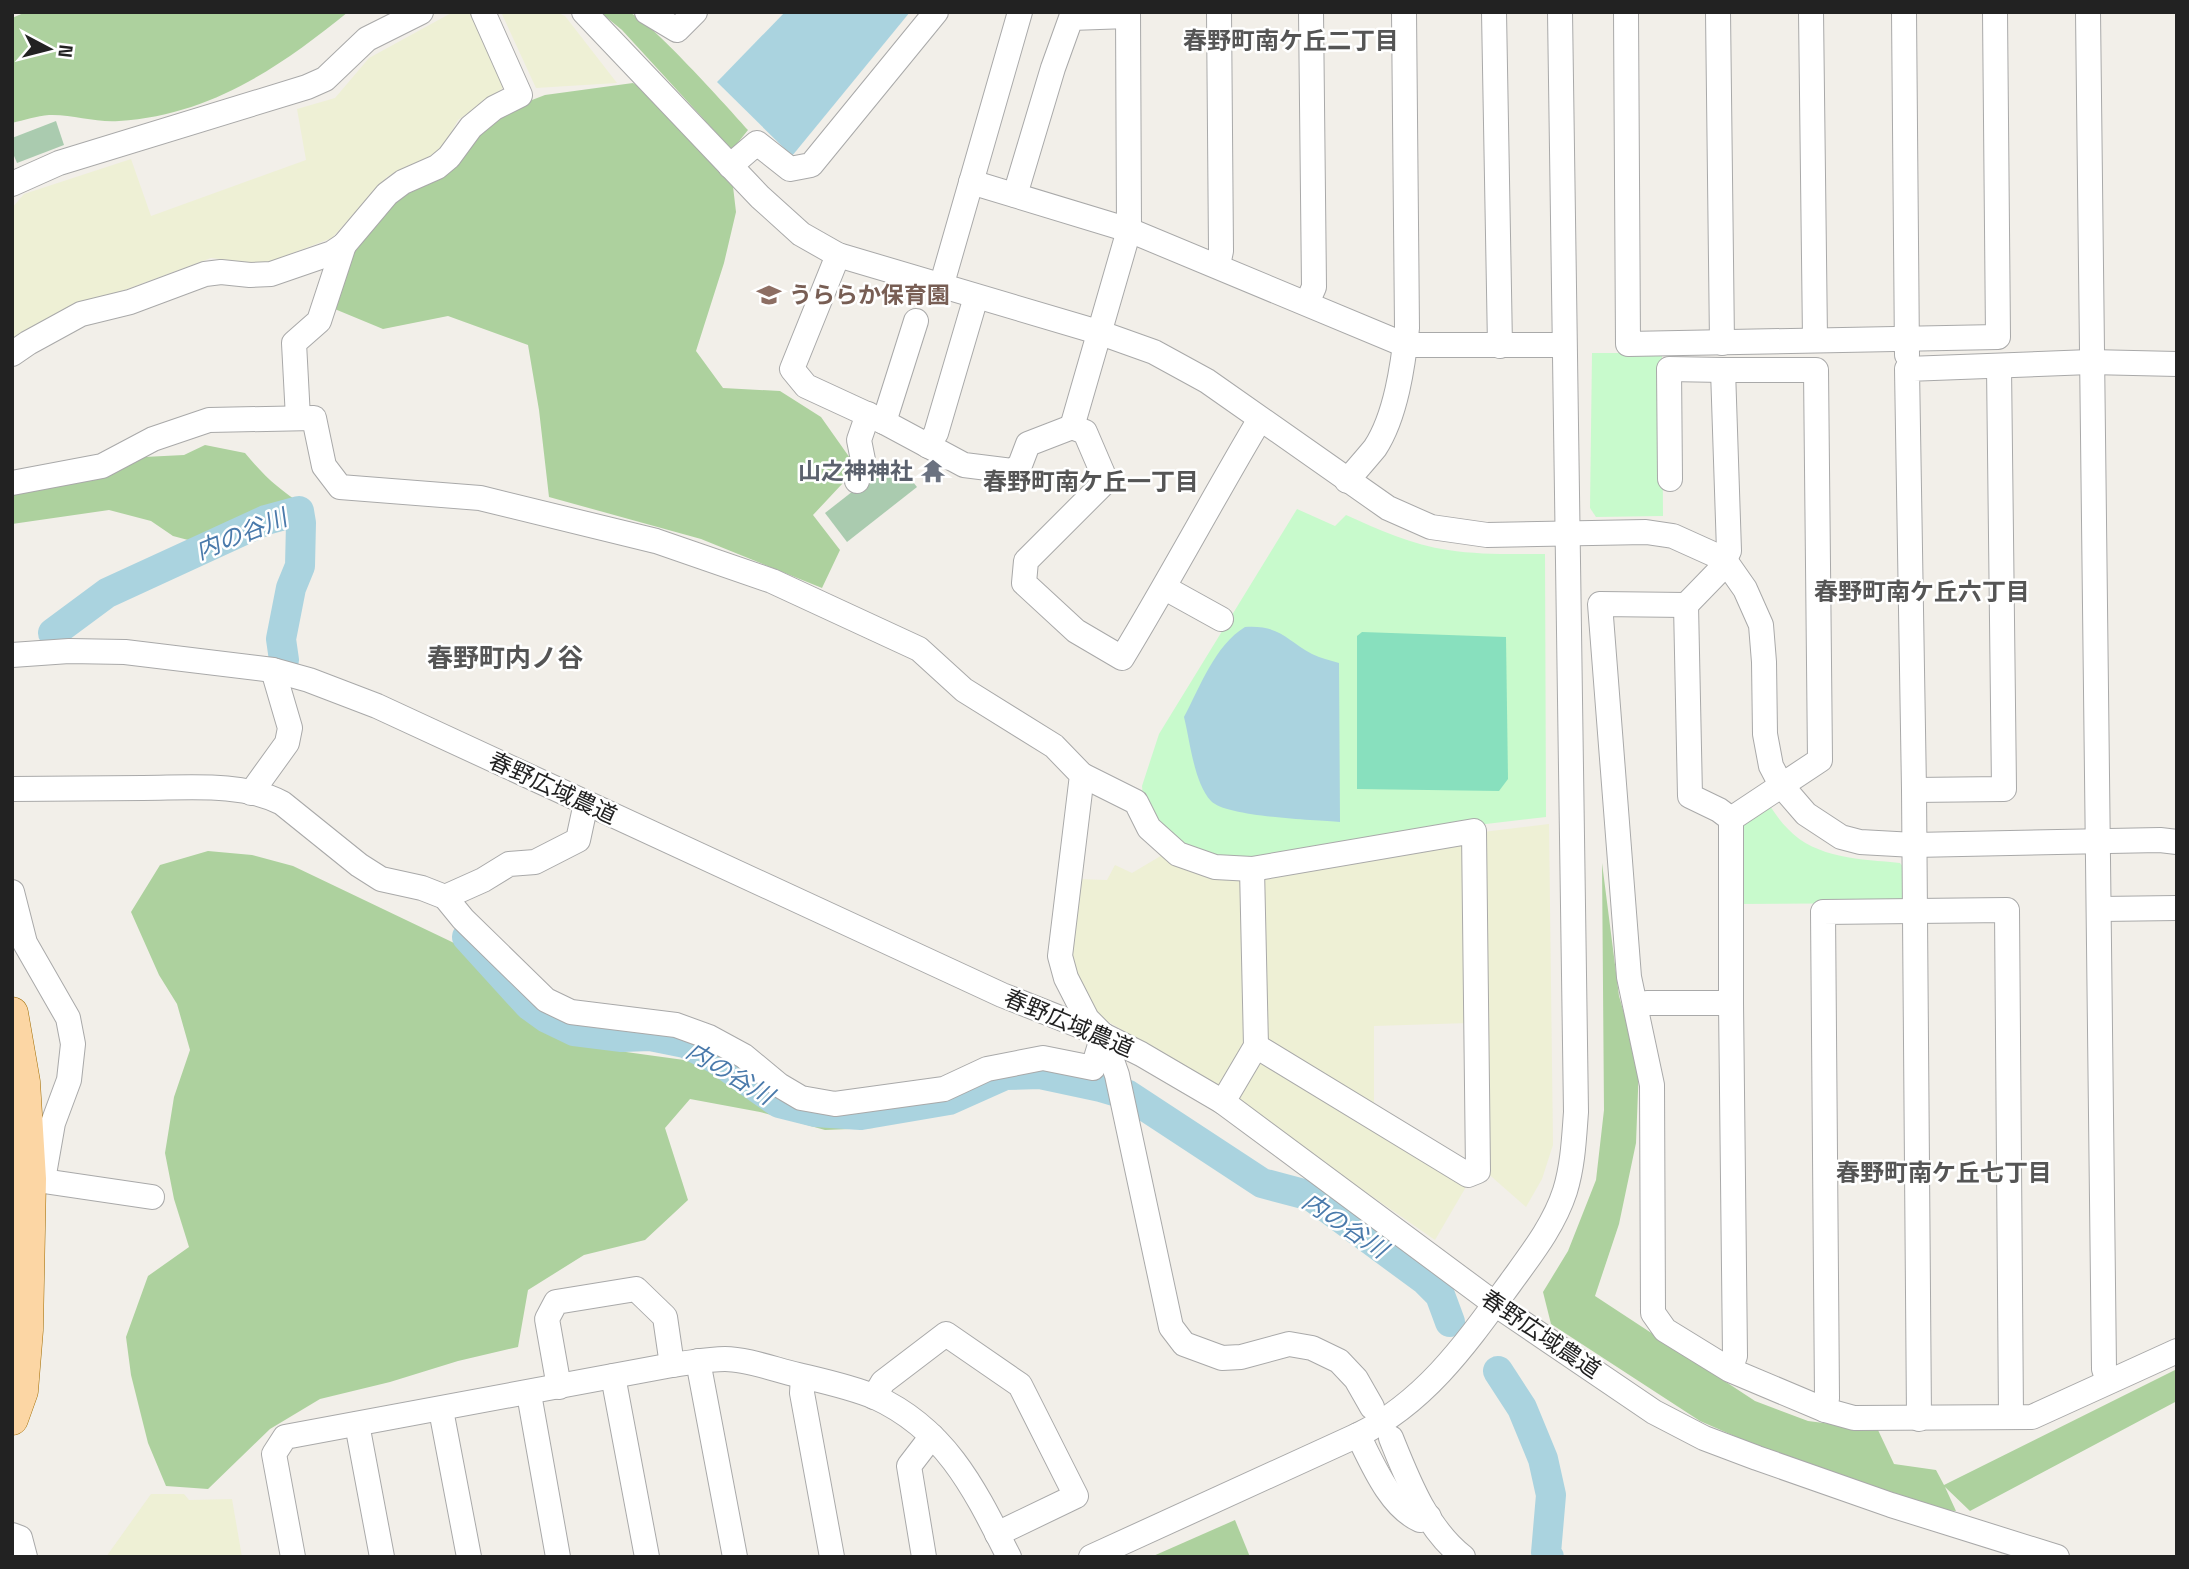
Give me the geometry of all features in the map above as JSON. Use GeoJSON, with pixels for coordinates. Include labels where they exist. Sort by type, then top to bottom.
{"type":"FeatureCollection","features":[{"type":"Feature","properties":{"kind":"main road"},"geometry":{"type":"LineString","coordinates":[[12,1013],[36,1180],[22,1391],[12,1419]]}},
{"type":"Feature","properties":{"kind":"street"},"geometry":{"type":"LineString","coordinates":[[12,184],[59,163],[307,87],[325,79],[374,35],[421,12]]}},
{"type":"Feature","properties":{"kind":"street"},"geometry":{"type":"LineString","coordinates":[[12,354],[28,342],[81,314],[130,302],[205,274],[271,274],[332,253],[344,245],[387,194],[403,182],[437,167],[449,157],[471,127],[494,108],[520,95],[483,12]]}},
{"type":"Feature","properties":{"kind":"street"},"geometry":{"type":"LineString","coordinates":[[584,12],[760,197],[801,233],[838,255],[1098,332],[1154,352],[1207,381],[1388,508],[1431,527],[1487,535],[1646,532],[1673,536],[1724,559],[1745,589],[1761,625],[1765,734],[1772,766],[1781,785],[1806,814],[1841,837],[1860,842],[1914,845],[2160,840],[2177,842]]}},
{"type":"Feature","properties":{"kind":"street"},"geometry":{"type":"LineString","coordinates":[[647,12],[677,30],[695,12]]}},
{"type":"Feature","properties":{"kind":"street"},"geometry":{"type":"LineString","coordinates":[[941,287],[1020,12]]}},
{"type":"Feature","properties":{"kind":"street"},"geometry":{"type":"LineString","coordinates":[[1218,265],[1222,251],[1219,12]]}},
{"type":"Feature","properties":{"kind":"street"},"geometry":{"type":"LineString","coordinates":[[1307,303],[1314,287],[1311,12]]}},
{"type":"Feature","properties":{"kind":"street"},"geometry":{"type":"LineString","coordinates":[[1347,481],[1376,446],[1394,406],[1405,345],[1404,12]]}},
{"type":"Feature","properties":{"kind":"street"},"geometry":{"type":"LineString","coordinates":[[1494,12],[1500,346]]}},
{"type":"Feature","properties":{"kind":"street"},"geometry":{"type":"LineString","coordinates":[[1091,1557],[1376,1427],[1407,1405],[1432,1382],[1472,1336],[1544,1236],[1564,1192],[1573,1155],[1576,1085],[1560,12]]}},
{"type":"Feature","properties":{"kind":"street"},"geometry":{"type":"LineString","coordinates":[[1626,12],[1628,344],[1998,337],[1995,12]]}},
{"type":"Feature","properties":{"kind":"street"},"geometry":{"type":"LineString","coordinates":[[1718,12],[1722,342]]}},
{"type":"Feature","properties":{"kind":"street"},"geometry":{"type":"LineString","coordinates":[[1811,12],[1815,340]]}},
{"type":"Feature","properties":{"kind":"street"},"geometry":{"type":"LineString","coordinates":[[1903,12],[1914,790],[1919,1419]]}},
{"type":"Feature","properties":{"kind":"street"},"geometry":{"type":"LineString","coordinates":[[2088,12],[2090,362],[2100,909],[2104,1370],[2108,1381]]}},
{"type":"Feature","properties":{"kind":"street"},"geometry":{"type":"LineString","coordinates":[[1016,195],[1053,68],[1071,18],[1128,14],[1129,230],[1072,426]]}},
{"type":"Feature","properties":{"kind":"street"},"geometry":{"type":"LineString","coordinates":[[730,166],[757,143],[790,169],[811,165],[923,15]]}},
{"type":"Feature","properties":{"kind":"street"},"geometry":{"type":"LineString","coordinates":[[971,182],[1129,230],[1405,345],[1563,345]]}},
{"type":"Feature","properties":{"kind":"street"},"geometry":{"type":"LineString","coordinates":[[298,418],[294,343],[319,321],[344,245]]}},
{"type":"Feature","properties":{"kind":"street"},"geometry":{"type":"LineString","coordinates":[[838,255],[792,369],[806,386],[876,418],[964,466],[1012,471],[1020,465],[1028,444],[1072,426],[1085,432],[1106,481],[1026,561],[1024,583],[1076,631],[1122,659],[1260,419]]}},
{"type":"Feature","properties":{"kind":"street"},"geometry":{"type":"LineString","coordinates":[[928,446],[936,433],[976,297]]}},
{"type":"Feature","properties":{"kind":"street"},"geometry":{"type":"LineString","coordinates":[[857,481],[863,460],[859,440],[876,418],[916,321]]}},
{"type":"Feature","properties":{"kind":"street"},"geometry":{"type":"LineString","coordinates":[[1907,369],[2090,362],[2177,364]]}},
{"type":"Feature","properties":{"kind":"street"},"geometry":{"type":"LineString","coordinates":[[1914,790],[2004,789],[1999,367]]}},
{"type":"Feature","properties":{"kind":"street"},"geometry":{"type":"LineString","coordinates":[[1670,479],[1669,369],[1816,370],[1820,760],[1731,819]]}},
{"type":"Feature","properties":{"kind":"street"},"geometry":{"type":"LineString","coordinates":[[1723,370],[1729,551],[1719,571],[1686,605],[1690,796],[1720,810],[1731,819]]}},
{"type":"Feature","properties":{"kind":"street"},"geometry":{"type":"LineString","coordinates":[[12,483],[102,466],[153,439],[209,420],[314,418],[324,467],[340,487],[480,498],[656,541],[772,581],[919,649],[964,690],[1054,746],[1082,775],[1136,802],[1149,828],[1178,854],[1215,867],[1252,869],[1474,831],[1478,1171],[1468,1175],[1256,1046]]}},
{"type":"Feature","properties":{"kind":"street"},"geometry":{"type":"LineString","coordinates":[[1165,588],[1221,619]]}},
{"type":"Feature","properties":{"kind":"street"},"geometry":{"type":"LineString","coordinates":[[1686,605],[1600,604],[1629,977],[1653,1085],[1653,1312],[1665,1331],[1730,1370],[1825,1410],[1854,1418],[2032,1417],[2177,1351]]}},
{"type":"Feature","properties":{"kind":"street","name":"春野広域農道"},"geometry":{"type":"LineString","coordinates":[[12,655],[69,651],[125,652],[273,670],[309,680],[377,706],[1002,995],[1103,1035],[1141,1054],[1223,1102],[1495,1304],[1654,1412],[1704,1438],[1891,1505],[2057,1557]]}},
{"type":"Feature","properties":{"kind":"street"},"geometry":{"type":"LineString","coordinates":[[260,795],[287,743],[290,728],[273,670]]}},
{"type":"Feature","properties":{"kind":"street"},"geometry":{"type":"LineString","coordinates":[[1082,775],[1060,956],[1066,978],[1087,1019],[1103,1035],[1117,1075],[1171,1327],[1184,1344],[1222,1358],[1241,1357],[1289,1344],[1312,1348],[1339,1362],[1356,1379],[1372,1406]]}},
{"type":"Feature","properties":{"kind":"street"},"geometry":{"type":"LineString","coordinates":[[12,789],[198,788],[260,795],[282,803],[359,865],[381,879],[422,888],[445,897],[463,919],[546,1000],[570,1012],[676,1025],[709,1037],[744,1056],[779,1085],[801,1098],[835,1104],[944,1089],[987,1069],[1043,1058],[1093,1068],[1103,1035]]}},
{"type":"Feature","properties":{"kind":"street"},"geometry":{"type":"LineString","coordinates":[[445,897],[483,880],[509,864],[535,862],[578,840],[586,803]]}},
{"type":"Feature","properties":{"kind":"street"},"geometry":{"type":"LineString","coordinates":[[1730,1370],[1735,1356],[1731,819]]}},
{"type":"Feature","properties":{"kind":"street"},"geometry":{"type":"LineString","coordinates":[[1223,1102],[1256,1046],[1252,869]]}},
{"type":"Feature","properties":{"kind":"street"},"geometry":{"type":"LineString","coordinates":[[12,892],[25,943],[68,1018],[73,1044],[69,1080],[36,1180],[152,1197]]}},
{"type":"Feature","properties":{"kind":"street"},"geometry":{"type":"LineString","coordinates":[[2100,909],[2177,908]]}},
{"type":"Feature","properties":{"kind":"street"},"geometry":{"type":"LineString","coordinates":[[1825,1410],[1827,1384],[1823,912],[2007,910],[2011,1417]]}},
{"type":"Feature","properties":{"kind":"street"},"geometry":{"type":"LineString","coordinates":[[1637,1007],[1647,1003],[1731,1003]]}},
{"type":"Feature","properties":{"kind":"street"},"geometry":{"type":"LineString","coordinates":[[559,1387],[547,1319],[556,1302],[636,1289],[665,1317],[672,1365]]}},
{"type":"Feature","properties":{"kind":"street"},"geometry":{"type":"LineString","coordinates":[[874,1397],[883,1382],[946,1334],[1020,1385],[1076,1496],[997,1534]]}},
{"type":"Feature","properties":{"kind":"street"},"geometry":{"type":"LineString","coordinates":[[293,1557],[274,1454],[285,1437],[528,1394],[672,1365],[727,1359],[874,1397],[910,1417],[932,1436],[963,1470],[1009,1557]]}},
{"type":"Feature","properties":{"kind":"street"},"geometry":{"type":"LineString","coordinates":[[698,1361],[735,1557]]}},
{"type":"Feature","properties":{"kind":"street"},"geometry":{"type":"LineString","coordinates":[[613,1376],[647,1557]]}},
{"type":"Feature","properties":{"kind":"street"},"geometry":{"type":"LineString","coordinates":[[803,1377],[802,1393],[832,1557]]}},
{"type":"Feature","properties":{"kind":"street"},"geometry":{"type":"LineString","coordinates":[[528,1394],[558,1557]]}},
{"type":"Feature","properties":{"kind":"street"},"geometry":{"type":"LineString","coordinates":[[441,1410],[469,1557]]}},
{"type":"Feature","properties":{"kind":"street"},"geometry":{"type":"LineString","coordinates":[[357,1424],[382,1557]]}},
{"type":"Feature","properties":{"kind":"street"},"geometry":{"type":"LineString","coordinates":[[1359,1435],[1380,1478],[1409,1515],[1420,1520],[1429,1517]]}},
{"type":"Feature","properties":{"kind":"street"},"geometry":{"type":"LineString","coordinates":[[924,1557],[909,1466],[932,1436]]}},
{"type":"Feature","properties":{"kind":"street"},"geometry":{"type":"LineString","coordinates":[[1391,1438],[1410,1484],[1429,1517],[1448,1545],[1463,1557]]}},
{"type":"Feature","properties":{"kind":"street"},"geometry":{"type":"LineString","coordinates":[[12,1535],[20,1538],[25,1557]]}},
{"type":"Feature","properties":{"kind":"green space"},"geometry":{"type":"Polygon","coordinates":[[[625,11],[638,18],[688,65],[748,130],[732,150],[622,30],[600,12],[625,11]]]}},
{"type":"Feature","properties":{"kind":"green space"},"geometry":{"type":"Polygon","coordinates":[[[26,12],[348,12],[269,70],[213,99],[183,109],[152,117],[119,121],[49,115],[12,123],[12,18],[26,12]]]}},
{"type":"Feature","properties":{"kind":"green space"},"geometry":{"type":"Polygon","coordinates":[[[453,12],[472,12],[506,86],[458,120],[441,151],[387,177],[332,238],[264,264],[211,258],[46,319],[12,345],[12,208],[24,194],[131,159],[151,216],[306,160],[297,109],[335,98],[369,58],[453,12]]]}},
{"type":"Feature","properties":{"kind":"green space"},"geometry":{"type":"Polygon","coordinates":[[[501,12],[556,12],[565,16],[617,83],[536,88],[501,12]]]}},
{"type":"Feature","properties":{"kind":"green space"},"geometry":{"type":"Polygon","coordinates":[[[633,83],[654,97],[732,178],[736,212],[724,263],[696,351],[723,388],[780,391],[821,417],[857,468],[813,515],[840,550],[822,588],[701,539],[549,497],[528,345],[448,316],[383,329],[325,305],[376,212],[498,113],[545,95],[633,83]]]}},
{"type":"Feature","properties":{"kind":"green space"},"geometry":{"type":"Polygon","coordinates":[[[56,121],[64,145],[17,163],[12,151],[12,138],[56,121]]]}},
{"type":"Feature","properties":{"kind":"green space"},"geometry":{"type":"Polygon","coordinates":[[[1592,353],[1662,353],[1663,516],[1596,517],[1590,508],[1592,353]]]}},
{"type":"Feature","properties":{"kind":"green space"},"geometry":{"type":"Polygon","coordinates":[[[205,445],[245,453],[272,482],[304,505],[277,511],[228,537],[203,544],[173,536],[151,521],[109,510],[12,524],[12,489],[28,483],[69,485],[103,468],[144,457],[184,455],[205,445]]]}},
{"type":"Feature","properties":{"kind":"green space"},"geometry":{"type":"Polygon","coordinates":[[[894,459],[917,487],[847,542],[825,513],[894,459]]]}},
{"type":"Feature","properties":{"kind":"green space"},"geometry":{"type":"Polygon","coordinates":[[[1297,509],[1335,526],[1346,515],[1396,536],[1435,548],[1460,552],[1545,554],[1546,817],[1351,840],[1248,860],[1197,855],[1144,809],[1142,786],[1159,734],[1297,509]]]}},
{"type":"Feature","properties":{"kind":"green space"},"geometry":{"type":"Polygon","coordinates":[[[1362,632],[1506,637],[1508,779],[1499,791],[1357,789],[1357,636],[1362,632]]]}},
{"type":"Feature","properties":{"kind":"green space"},"geometry":{"type":"Polygon","coordinates":[[[1768,803],[1788,829],[1812,846],[1840,856],[1900,863],[1906,871],[1905,896],[1896,903],[1736,904],[1738,824],[1768,803]]]}},
{"type":"Feature","properties":{"kind":"green space"},"geometry":{"type":"Polygon","coordinates":[[[1549,824],[1553,1145],[1542,1179],[1526,1207],[1485,1171],[1483,832],[1549,824]]]}},
{"type":"Feature","properties":{"kind":"green space"},"geometry":{"type":"Polygon","coordinates":[[[1467,838],[1470,1023],[1374,1026],[1374,1107],[1263,1039],[1260,875],[1467,838]]]}},
{"type":"Feature","properties":{"kind":"green space"},"geometry":{"type":"Polygon","coordinates":[[[208,851],[252,855],[293,866],[452,942],[488,962],[524,1013],[568,1044],[713,1064],[794,1091],[867,1102],[874,1128],[825,1130],[760,1112],[690,1099],[665,1128],[688,1200],[645,1240],[584,1255],[528,1290],[518,1347],[320,1399],[270,1429],[208,1489],[166,1486],[148,1443],[131,1375],[126,1337],[148,1276],[189,1247],[174,1199],[165,1153],[174,1097],[190,1050],[177,1004],[159,975],[131,912],[160,865],[208,851]]]}},
{"type":"Feature","properties":{"kind":"green space"},"geometry":{"type":"Polygon","coordinates":[[[1164,854],[1245,876],[1249,1042],[1220,1089],[1107,1021],[1090,1014],[1066,952],[1076,879],[1107,880],[1115,865],[1132,873],[1164,854]]]}},
{"type":"Feature","properties":{"kind":"green space"},"geometry":{"type":"Polygon","coordinates":[[[1602,863],[1619,996],[1639,1065],[1636,1143],[1619,1224],[1595,1296],[1755,1401],[1808,1421],[1878,1430],[1894,1464],[1936,1470],[1944,1485],[2177,1369],[2177,1401],[1970,1511],[1945,1487],[1956,1511],[1941,1510],[1796,1463],[1700,1421],[1551,1324],[1543,1292],[1568,1251],[1596,1180],[1604,1110],[1602,863]]]}},
{"type":"Feature","properties":{"kind":"green space"},"geometry":{"type":"Polygon","coordinates":[[[1266,1054],[1470,1180],[1435,1240],[1237,1103],[1266,1054]]]}},
{"type":"Feature","properties":{"kind":"green space"},"geometry":{"type":"Polygon","coordinates":[[[151,1494],[184,1494],[189,1500],[232,1499],[242,1557],[106,1557],[151,1494]]]}},
{"type":"Feature","properties":{"kind":"green space"},"geometry":{"type":"Polygon","coordinates":[[[1235,1520],[1250,1557],[1151,1557],[1235,1520]]]}},
{"type":"Feature","properties":{"kind":"water"},"geometry":{"type":"Polygon","coordinates":[[[785,12],[910,12],[792,156],[717,82],[785,12]]]}},
{"type":"Feature","properties":{"kind":"water"},"geometry":{"type":"Polygon","coordinates":[[[1245,627],[1266,628],[1282,634],[1312,654],[1339,663],[1340,822],[1271,817],[1234,811],[1211,801],[1200,784],[1184,717],[1217,655],[1234,635],[1245,627]]]}},
{"type":"Feature","properties":{"kind":"waterway","name":"内の谷川"},"geometry":{"type":"LineString","coordinates":[[53,633],[107,593],[266,520],[299,511],[300,566],[291,588],[281,639],[284,660]]}},
{"type":"Feature","properties":{"kind":"waterway","name":"内の谷川"},"geometry":{"type":"LineString","coordinates":[[467,937],[529,1005],[547,1018],[574,1031],[622,1037],[650,1036],[685,1043],[716,1059],[779,1103],[815,1112],[861,1115],[949,1100],[1005,1075],[1040,1074],[1128,1095],[1262,1183],[1311,1196],[1425,1280],[1440,1295],[1450,1322]]}},
{"type":"Feature","properties":{"kind":"waterway","name":"内の谷川"},"geometry":{"type":"LineString","coordinates":[[1498,1371],[1522,1408],[1543,1459],[1551,1495],[1546,1553],[1549,1557]]}},
{"type":"Feature","properties":{"kind":"place","name":"うららか保育園"},"geometry":{"type":"Point","coordinates":[769,295]}},
{"type":"Feature","properties":{"kind":"place","name":"山之神神社"},"geometry":{"type":"Point","coordinates":[933,471]}},
{"type":"Feature","properties":{"kind":"district","name":"春野町南ケ丘二丁目"},"geometry":{"type":"Point","coordinates":[1291,40]}},
{"type":"Feature","properties":{"kind":"district","name":"春野町南ケ丘一丁目"},"geometry":{"type":"Point","coordinates":[1091,481]}},
{"type":"Feature","properties":{"kind":"district","name":"春野町南ケ丘六丁目"},"geometry":{"type":"Point","coordinates":[1922,591]}},
{"type":"Feature","properties":{"kind":"district","name":"春野町内ノ谷"},"geometry":{"type":"Point","coordinates":[505,658]}},
{"type":"Feature","properties":{"kind":"district","name":"春野町南ケ丘七丁目"},"geometry":{"type":"Point","coordinates":[1944,1172]}}]}
